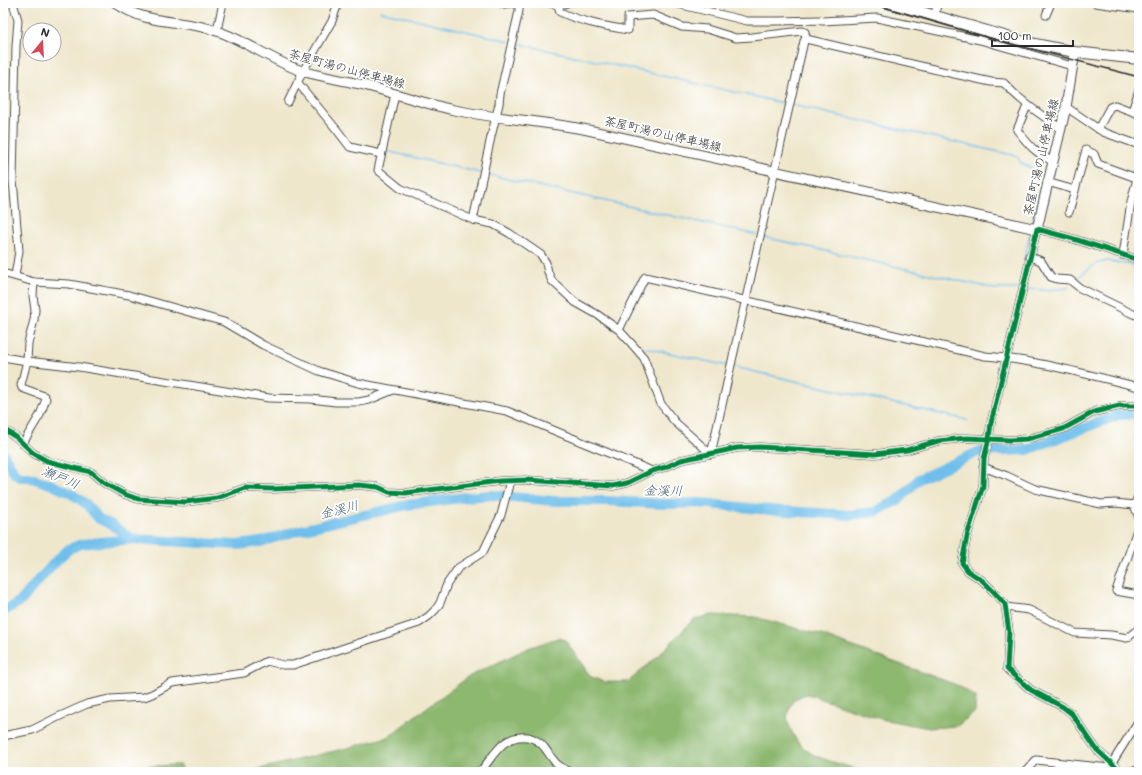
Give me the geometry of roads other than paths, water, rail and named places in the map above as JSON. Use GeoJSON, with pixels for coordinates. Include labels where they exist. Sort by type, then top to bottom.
{"type":"FeatureCollection","features":[{"type":"Feature","properties":{"kind":"highway"},"geometry":{"type":"LineString","coordinates":[[891,3],[906,5],[934,16],[1025,42],[1075,52],[1139,59]]}},
{"type":"Feature","properties":{"kind":"main road","name":"茶屋町湯の山停車場線"},"geometry":{"type":"LineString","coordinates":[[116,3],[124,9],[151,19],[217,30],[277,61],[303,71],[363,85],[455,110],[581,128],[1033,228],[1047,182],[1066,107],[1075,52]]}},
{"type":"Feature","properties":{"kind":"street"},"geometry":{"type":"LineString","coordinates":[[13,3],[17,11],[18,20],[13,180],[19,252],[15,276]]}},
{"type":"Feature","properties":{"kind":"street"},"geometry":{"type":"LineString","coordinates":[[217,30],[223,3]]}},
{"type":"Feature","properties":{"kind":"street"},"geometry":{"type":"LineString","coordinates":[[288,102],[303,71],[332,21],[338,3]]}},
{"type":"Feature","properties":{"kind":"street"},"geometry":{"type":"LineString","coordinates":[[500,3],[513,3]]}},
{"type":"Feature","properties":{"kind":"street"},"geometry":{"type":"LineString","coordinates":[[473,220],[519,11],[519,3]]}},
{"type":"Feature","properties":{"kind":"street"},"geometry":{"type":"LineString","coordinates":[[550,3],[558,5],[567,3]]}},
{"type":"Feature","properties":{"kind":"street"},"geometry":{"type":"LineString","coordinates":[[674,3],[747,20],[822,21],[877,18],[986,42],[1072,66]]}},
{"type":"Feature","properties":{"kind":"street"},"geometry":{"type":"LineString","coordinates":[[934,16],[938,3]]}},
{"type":"Feature","properties":{"kind":"street"},"geometry":{"type":"LineString","coordinates":[[1046,14],[1051,3]]}},
{"type":"Feature","properties":{"kind":"street"},"geometry":{"type":"LineString","coordinates":[[1095,3],[1139,9]]}},
{"type":"Feature","properties":{"kind":"street"},"geometry":{"type":"LineString","coordinates":[[558,5],[560,12],[576,18],[628,30],[628,17],[653,15],[682,26],[707,29],[736,38],[802,31],[805,32],[806,39],[804,41],[711,454]]}},
{"type":"Feature","properties":{"kind":"street"},"geometry":{"type":"LineString","coordinates":[[806,39],[950,73],[991,82],[1004,83],[1013,94],[1027,106],[1060,128]]}},
{"type":"Feature","properties":{"kind":"street"},"geometry":{"type":"LineString","coordinates":[[298,83],[338,130],[350,147],[381,154]]}},
{"type":"Feature","properties":{"kind":"street"},"geometry":{"type":"LineString","coordinates":[[1098,129],[1110,107],[1116,105],[1135,113],[1139,90]]}},
{"type":"Feature","properties":{"kind":"street"},"geometry":{"type":"LineString","coordinates":[[395,94],[378,170],[400,188],[473,220],[493,224],[541,255],[546,263],[552,281],[575,302],[598,315],[619,330],[644,358],[661,404],[675,422],[711,454]]}},
{"type":"Feature","properties":{"kind":"street"},"geometry":{"type":"LineString","coordinates":[[1027,106],[1017,130],[1032,149],[1038,154],[1052,161]]}},
{"type":"Feature","properties":{"kind":"street"},"geometry":{"type":"LineString","coordinates":[[1066,107],[1103,132],[1139,145]]}},
{"type":"Feature","properties":{"kind":"street"},"geometry":{"type":"LineString","coordinates":[[1069,212],[1086,150],[1094,154],[1098,164],[1138,178],[1131,205],[1123,255]]}},
{"type":"Feature","properties":{"kind":"street"},"geometry":{"type":"LineString","coordinates":[[1047,182],[1075,190]]}},
{"type":"Feature","properties":{"kind":"street"},"geometry":{"type":"LineString","coordinates":[[1131,205],[1139,208]]}},
{"type":"Feature","properties":{"kind":"street"},"geometry":{"type":"LineString","coordinates":[[1120,771],[1097,750],[1072,714],[1063,707],[1032,690],[1007,669],[1009,632],[1006,607],[994,592],[968,571],[962,563],[967,536],[983,486],[983,466],[991,423],[1029,259],[1033,228],[1074,239],[1139,260]]}},
{"type":"Feature","properties":{"kind":"street"},"geometry":{"type":"LineString","coordinates":[[1029,259],[1041,261],[1051,277],[1072,282],[1132,314],[1139,316]]}},
{"type":"Feature","properties":{"kind":"street"},"geometry":{"type":"LineString","coordinates":[[3,273],[34,282],[69,284],[128,295],[224,322],[263,345],[319,371],[346,380],[507,411],[652,471]]}},
{"type":"Feature","properties":{"kind":"street"},"geometry":{"type":"LineString","coordinates":[[619,330],[645,277],[985,356],[1007,358],[1139,387]]}},
{"type":"Feature","properties":{"kind":"street"},"geometry":{"type":"LineString","coordinates":[[23,443],[40,414],[46,400],[44,396],[22,386],[27,361],[28,343],[35,316],[33,296],[34,282]]}},
{"type":"Feature","properties":{"kind":"street"},"geometry":{"type":"LineString","coordinates":[[3,357],[79,367],[269,398],[359,402],[369,400],[393,390]]}},
{"type":"Feature","properties":{"kind":"street"},"geometry":{"type":"LineString","coordinates":[[3,429],[16,437],[33,453],[47,461],[91,472],[104,483],[130,496],[144,500],[174,503],[217,498],[245,488],[273,489],[359,485],[378,487],[389,492],[405,493],[469,484],[509,483],[527,480],[613,486],[626,483],[681,460],[737,448],[760,447],[884,453],[907,450],[944,440],[966,438],[988,440],[1027,439],[1063,429],[1094,412],[1120,406],[1139,405]]}},
{"type":"Feature","properties":{"kind":"street"},"geometry":{"type":"LineString","coordinates":[[983,466],[1035,489],[1101,504],[1115,503],[1134,506]]}},
{"type":"Feature","properties":{"kind":"street"},"geometry":{"type":"LineString","coordinates":[[3,736],[32,730],[87,704],[110,699],[144,697],[172,683],[244,673],[267,661],[283,665],[293,665],[419,623],[436,609],[440,603],[447,584],[458,568],[483,552],[501,515],[509,483]]}},
{"type":"Feature","properties":{"kind":"street"},"geometry":{"type":"LineString","coordinates":[[1139,495],[1134,506],[1139,518]]}},
{"type":"Feature","properties":{"kind":"street"},"geometry":{"type":"LineString","coordinates":[[1139,524],[1116,592],[1139,595]]}},
{"type":"Feature","properties":{"kind":"street"},"geometry":{"type":"LineString","coordinates":[[1006,607],[1029,610],[1076,633],[1111,635],[1127,638],[1136,631],[1139,632]]}},
{"type":"Feature","properties":{"kind":"street"},"geometry":{"type":"LineString","coordinates":[[1112,764],[1139,720]]}},
{"type":"Feature","properties":{"kind":"street"},"geometry":{"type":"LineString","coordinates":[[480,772],[503,743],[508,740],[525,737],[531,738],[542,745],[557,766],[570,772]]}},
{"type":"Feature","properties":{"kind":"street"},"geometry":{"type":"LineString","coordinates":[[1025,772],[1036,760],[1120,771],[1139,770]]}},
{"type":"Feature","properties":{"kind":"street"},"geometry":{"type":"LineString","coordinates":[[597,772],[607,772]]}},
{"type":"Feature","properties":{"kind":"waterway"},"geometry":{"type":"LineString","coordinates":[[380,11],[509,41]]}},
{"type":"Feature","properties":{"kind":"waterway"},"geometry":{"type":"LineString","coordinates":[[516,43],[787,104]]}},
{"type":"Feature","properties":{"kind":"waterway"},"geometry":{"type":"LineString","coordinates":[[791,105],[1017,156],[1020,162],[1043,175],[1032,224]]}},
{"type":"Feature","properties":{"kind":"waterway"},"geometry":{"type":"LineString","coordinates":[[386,151],[481,173]]}},
{"type":"Feature","properties":{"kind":"waterway"},"geometry":{"type":"LineString","coordinates":[[485,174],[757,235]]}},
{"type":"Feature","properties":{"kind":"waterway"},"geometry":{"type":"LineString","coordinates":[[1027,260],[1024,260],[1030,231]]}},
{"type":"Feature","properties":{"kind":"waterway"},"geometry":{"type":"LineString","coordinates":[[764,237],[996,289],[1018,289]]}},
{"type":"Feature","properties":{"kind":"waterway"},"geometry":{"type":"LineString","coordinates":[[1073,281],[1096,264],[1107,261],[1133,265],[1135,263]]}},
{"type":"Feature","properties":{"kind":"waterway"},"geometry":{"type":"LineString","coordinates":[[1027,289],[1044,290],[1068,288]]}},
{"type":"Feature","properties":{"kind":"waterway"},"geometry":{"type":"LineString","coordinates":[[638,346],[728,366]]}},
{"type":"Feature","properties":{"kind":"waterway"},"geometry":{"type":"LineString","coordinates":[[734,367],[967,420]]}},
{"type":"Feature","properties":{"kind":"waterway","name":"金溪川"},"geometry":{"type":"LineString","coordinates":[[3,612],[22,600],[57,560],[69,549],[81,544],[132,539],[237,545],[261,542],[296,531],[407,505],[491,495],[554,501],[608,501],[665,504],[699,503],[770,510],[849,515],[875,512],[898,500],[919,479],[978,452],[1027,450],[1118,415],[1139,414]]}},
{"type":"Feature","properties":{"kind":"waterway","name":"瀬戸川"},"geometry":{"type":"LineString","coordinates":[[3,453],[15,474],[20,477],[29,477],[50,484],[72,494],[86,504],[99,519],[112,525],[132,539]]}},
{"type":"Feature","properties":{"kind":"railway"},"geometry":{"type":"LineString","coordinates":[[869,3],[986,37],[1139,77]]}}]}
